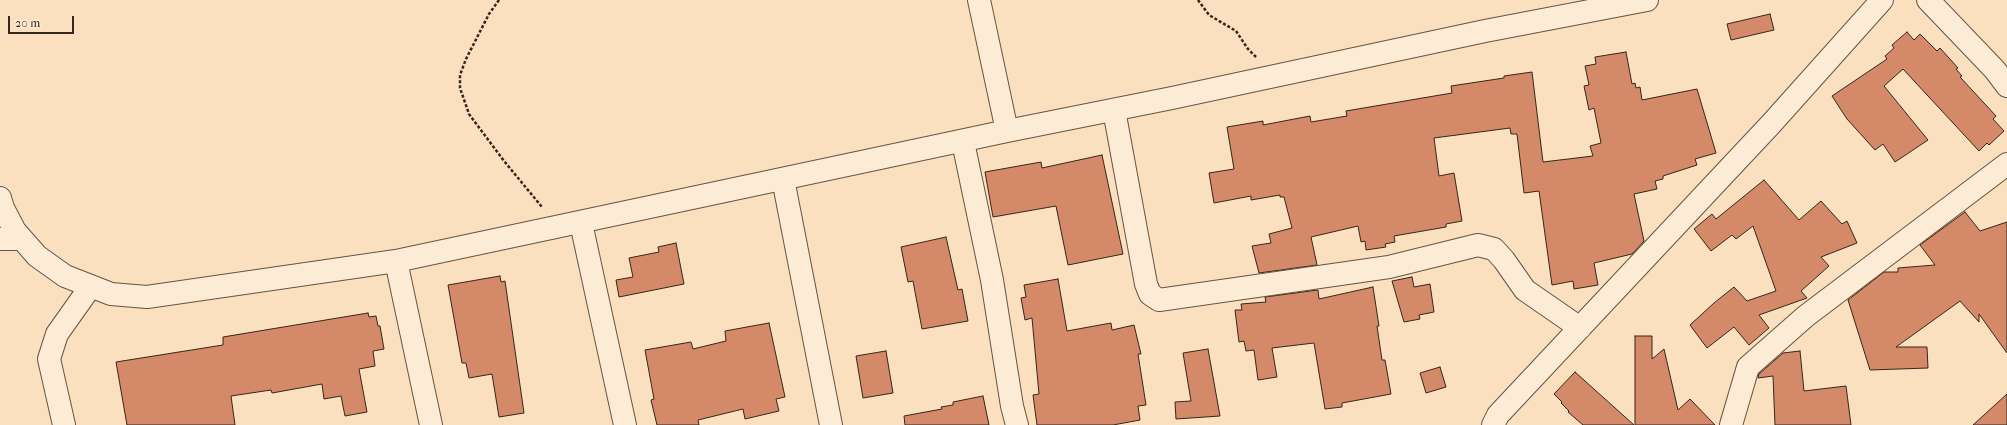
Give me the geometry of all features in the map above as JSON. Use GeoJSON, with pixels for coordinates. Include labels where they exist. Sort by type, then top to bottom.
{"type":"FeatureCollection","features":[{"type":"Feature","properties":{"kind":"street"},"geometry":{"type":"LineString","coordinates":[[979,0],[1007,131]]}},
{"type":"Feature","properties":{"kind":"street"},"geometry":{"type":"LineString","coordinates":[[0,198],[3,208],[15,231],[37,256],[65,276],[111,294],[147,298],[396,261],[963,142],[1007,131],[1647,0]]}},
{"type":"Feature","properties":{"kind":"street"},"geometry":{"type":"LineString","coordinates":[[1493,425],[1498,415],[1771,124],[1882,0]]}},
{"type":"Feature","properties":{"kind":"street"},"geometry":{"type":"LineString","coordinates":[[1928,0],[1995,70],[2007,86]]}},
{"type":"Feature","properties":{"kind":"street"},"geometry":{"type":"LineString","coordinates":[[1114,110],[1146,284],[1150,294],[1158,300],[1389,268],[1478,245],[1494,249],[1504,260],[1525,290],[1580,328]]}},
{"type":"Feature","properties":{"kind":"street"},"geometry":{"type":"LineString","coordinates":[[963,142],[992,280],[1012,406],[1017,425]]}},
{"type":"Feature","properties":{"kind":"street"},"geometry":{"type":"LineString","coordinates":[[1731,425],[1748,367],[1806,316],[2007,164]]}},
{"type":"Feature","properties":{"kind":"street"},"geometry":{"type":"LineString","coordinates":[[784,179],[832,425]]}},
{"type":"Feature","properties":{"kind":"street"},"geometry":{"type":"LineString","coordinates":[[570,225],[625,425]]}},
{"type":"Feature","properties":{"kind":"street"},"geometry":{"type":"LineString","coordinates":[[0,239],[22,239]]}},
{"type":"Feature","properties":{"kind":"street"},"geometry":{"type":"LineString","coordinates":[[396,261],[431,425]]}},
{"type":"Feature","properties":{"kind":"street"},"geometry":{"type":"LineString","coordinates":[[64,425],[49,359],[57,334],[91,286]]}},
{"type":"Feature","properties":{"kind":"path"},"geometry":{"type":"LineString","coordinates":[[499,0],[475,38],[466,58],[460,76],[462,100],[469,114],[496,151],[570,225]]}},
{"type":"Feature","properties":{"kind":"path"},"geometry":{"type":"LineString","coordinates":[[1198,0],[1209,15],[1231,26],[1240,36],[1248,49],[1278,76]]}},
{"type":"Feature","properties":{"kind":"building"},"geometry":{"type":"Polygon","coordinates":[[[1770,14],[1774,30],[1731,40],[1727,24],[1770,14]]]}},
{"type":"Feature","properties":{"kind":"building"},"geometry":{"type":"Polygon","coordinates":[[[1907,32],[1914,40],[1920,34],[1937,51],[1940,48],[1958,68],[1956,69],[1962,76],[1960,77],[1996,116],[1993,119],[2004,131],[1989,145],[1987,143],[1979,151],[1903,69],[1884,86],[1928,140],[1895,162],[1883,144],[1875,150],[1847,119],[1832,96],[1887,59],[1885,56],[1894,48],[1892,45],[1907,32]]]}},
{"type":"Feature","properties":{"kind":"building"},"geometry":{"type":"Polygon","coordinates":[[[1626,52],[1632,84],[1635,83],[1636,88],[1640,87],[1642,100],[1697,89],[1716,153],[1695,159],[1697,165],[1663,176],[1663,179],[1655,181],[1657,189],[1634,194],[1644,241],[1632,254],[1594,263],[1598,285],[1574,289],[1573,281],[1552,285],[1539,191],[1524,193],[1517,134],[1511,134],[1510,128],[1434,138],[1439,176],[1454,173],[1462,221],[1446,224],[1446,227],[1394,236],[1395,242],[1385,244],[1386,247],[1366,250],[1365,241],[1361,242],[1358,226],[1311,237],[1317,265],[1259,273],[1252,246],[1271,243],[1269,234],[1292,228],[1284,197],[1280,197],[1280,195],[1251,200],[1251,196],[1214,203],[1209,173],[1234,169],[1227,127],[1263,121],[1263,125],[1310,116],[1311,122],[1347,116],[1346,111],[1452,93],[1451,86],[1532,72],[1543,162],[1593,156],[1590,146],[1601,143],[1594,108],[1589,110],[1584,86],[1589,85],[1585,66],[1596,64],[1595,57],[1626,52]]]}},
{"type":"Feature","properties":{"kind":"building"},"geometry":{"type":"Polygon","coordinates":[[[1102,155],[1123,254],[1068,265],[1056,206],[993,217],[985,172],[1041,162],[1042,168],[1102,155]]]}},
{"type":"Feature","properties":{"kind":"building"},"geometry":{"type":"Polygon","coordinates":[[[1764,180],[1799,220],[1821,201],[1842,224],[1847,221],[1857,243],[1821,257],[1829,266],[1801,291],[1807,298],[1759,315],[1769,328],[1749,345],[1734,327],[1707,348],[1690,325],[1714,303],[1734,287],[1747,301],[1776,291],[1753,226],[1736,239],[1732,235],[1711,251],[1694,229],[1712,214],[1716,219],[1764,180]]]}},
{"type":"Feature","properties":{"kind":"building"},"geometry":{"type":"Polygon","coordinates":[[[1965,212],[1980,231],[2007,222],[2007,353],[1979,314],[1979,322],[1960,301],[1896,347],[1927,347],[1928,368],[1870,370],[1848,300],[1884,272],[1898,272],[1898,268],[1935,265],[1920,245],[1965,212]]]}},
{"type":"Feature","properties":{"kind":"building"},"geometry":{"type":"Polygon","coordinates":[[[946,237],[958,290],[962,289],[968,321],[922,329],[913,281],[908,282],[901,247],[946,237]]]}},
{"type":"Feature","properties":{"kind":"building"},"geometry":{"type":"Polygon","coordinates":[[[676,243],[684,284],[619,297],[616,280],[633,277],[629,258],[659,252],[658,247],[676,243]]]}},
{"type":"Feature","properties":{"kind":"building"},"geometry":{"type":"Polygon","coordinates":[[[500,276],[501,282],[505,281],[524,413],[499,417],[492,374],[469,378],[466,363],[462,363],[448,285],[500,276]]]}},
{"type":"Feature","properties":{"kind":"building"},"geometry":{"type":"Polygon","coordinates":[[[1412,277],[1414,287],[1430,284],[1434,312],[1419,315],[1420,319],[1404,322],[1392,281],[1412,277]]]}},
{"type":"Feature","properties":{"kind":"building"},"geometry":{"type":"Polygon","coordinates":[[[1058,279],[1067,331],[1111,323],[1112,330],[1134,325],[1141,354],[1138,354],[1146,405],[1138,406],[1140,420],[1113,425],[1037,425],[1033,395],[1039,394],[1032,318],[1025,320],[1021,298],[1026,297],[1024,285],[1058,279]]]}},
{"type":"Feature","properties":{"kind":"building"},"geometry":{"type":"Polygon","coordinates":[[[1373,287],[1382,360],[1385,360],[1391,394],[1342,403],[1342,407],[1325,409],[1314,343],[1272,348],[1277,377],[1258,380],[1254,350],[1246,351],[1244,341],[1239,342],[1235,310],[1242,310],[1241,304],[1266,302],[1265,297],[1318,290],[1319,299],[1373,287]]]}},
{"type":"Feature","properties":{"kind":"building"},"geometry":{"type":"Polygon","coordinates":[[[368,313],[369,317],[376,316],[378,326],[380,326],[384,349],[373,351],[375,366],[359,369],[367,412],[345,416],[341,396],[324,399],[322,384],[272,393],[271,390],[231,396],[235,425],[127,425],[116,362],[223,345],[223,337],[368,313]]]}},
{"type":"Feature","properties":{"kind":"building"},"geometry":{"type":"Polygon","coordinates":[[[769,323],[785,397],[776,399],[779,411],[745,419],[743,409],[698,420],[699,425],[657,425],[651,400],[654,399],[645,350],[691,342],[693,349],[726,341],[725,331],[769,323]]]}},
{"type":"Feature","properties":{"kind":"building"},"geometry":{"type":"Polygon","coordinates":[[[1635,336],[1652,336],[1652,359],[1664,349],[1678,410],[1690,399],[1715,425],[1635,425],[1635,336]]]}},
{"type":"Feature","properties":{"kind":"building"},"geometry":{"type":"Polygon","coordinates":[[[1208,349],[1220,416],[1176,419],[1175,402],[1191,401],[1183,353],[1208,349]]]}},
{"type":"Feature","properties":{"kind":"building"},"geometry":{"type":"Polygon","coordinates":[[[886,351],[893,393],[863,398],[856,356],[886,351]]]}},
{"type":"Feature","properties":{"kind":"building"},"geometry":{"type":"Polygon","coordinates":[[[1800,351],[1804,391],[1846,386],[1851,425],[1775,425],[1773,376],[1758,378],[1759,374],[1783,353],[1800,351]]]}},
{"type":"Feature","properties":{"kind":"building"},"geometry":{"type":"Polygon","coordinates":[[[1440,367],[1446,387],[1426,393],[1420,373],[1440,367]]]}},
{"type":"Feature","properties":{"kind":"building"},"geometry":{"type":"Polygon","coordinates":[[[1575,372],[1634,425],[1583,425],[1568,412],[1569,411],[1561,403],[1562,402],[1554,394],[1575,372]]]}},
{"type":"Feature","properties":{"kind":"building"},"geometry":{"type":"Polygon","coordinates":[[[2007,394],[2007,425],[1973,425],[2007,394]]]}},
{"type":"Feature","properties":{"kind":"building"},"geometry":{"type":"Polygon","coordinates":[[[983,396],[989,425],[905,425],[904,416],[942,409],[941,407],[953,405],[953,402],[983,396]]]}}]}
